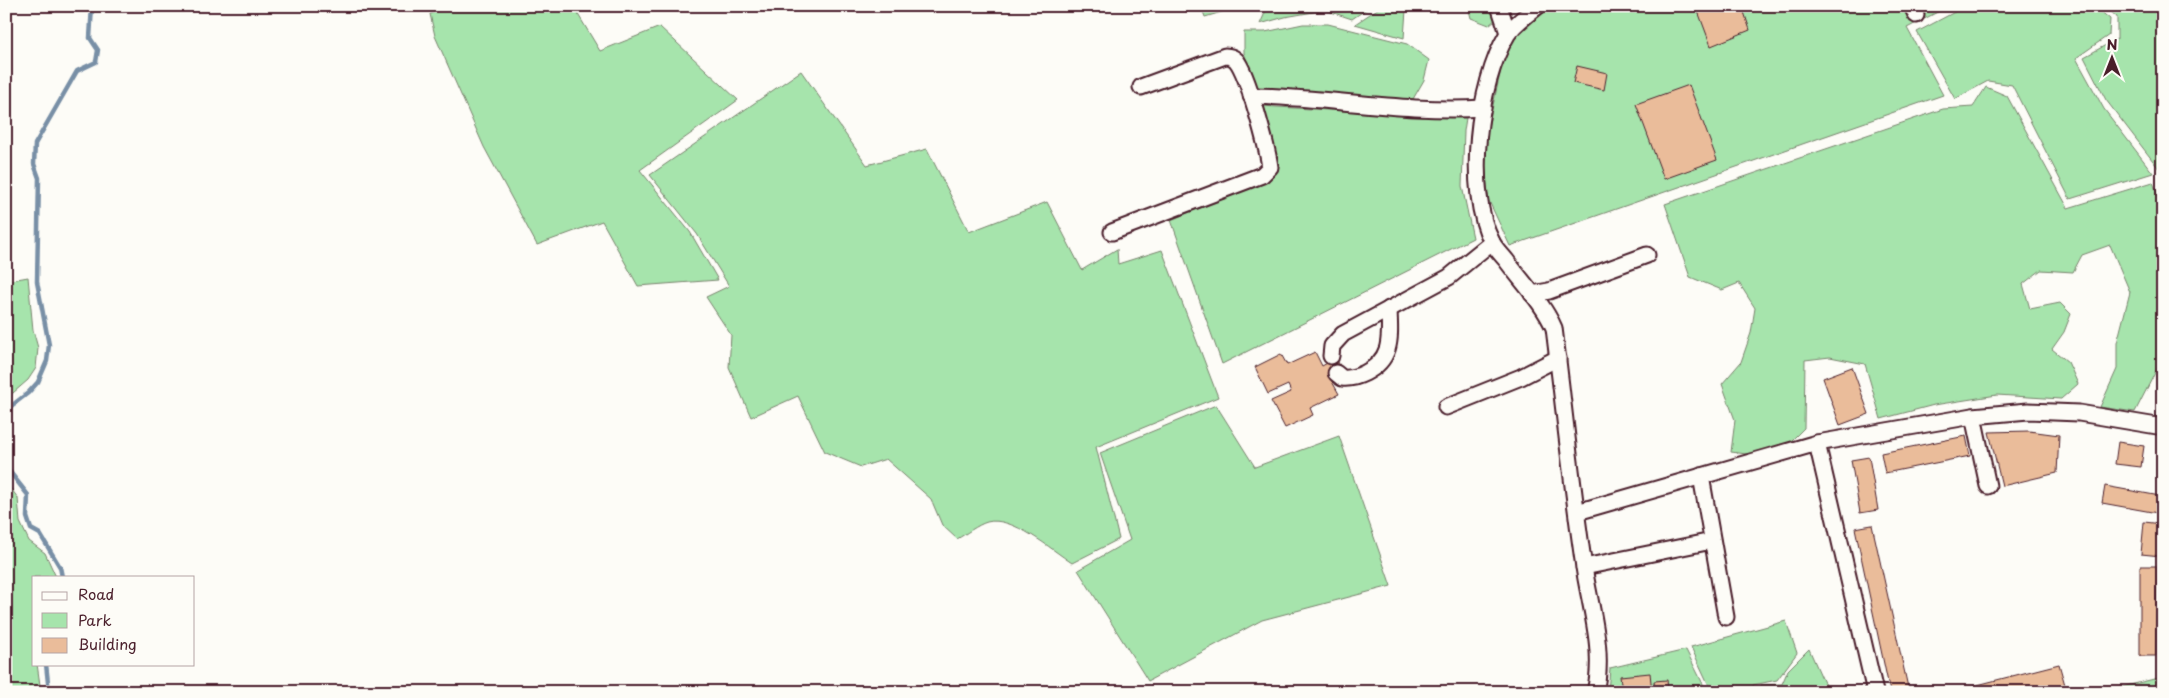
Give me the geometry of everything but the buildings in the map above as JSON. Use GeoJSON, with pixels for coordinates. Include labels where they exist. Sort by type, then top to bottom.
{"type":"FeatureCollection","features":[{"type":"Feature","properties":{"kind":"street"},"geometry":{"type":"LineString","coordinates":[[1499,6],[1508,32]]}},
{"type":"Feature","properties":{"kind":"street"},"geometry":{"type":"LineString","coordinates":[[1538,6],[1508,32],[1499,51],[1483,108],[1476,154],[1482,212],[1492,242],[1547,312],[1554,328],[1584,567],[1597,645],[1599,677],[1595,692]]}},
{"type":"Feature","properties":{"kind":"street"},"geometry":{"type":"LineString","coordinates":[[1112,232],[1262,175],[1270,167],[1251,96],[1236,60],[1225,56],[1140,87]]}},
{"type":"Feature","properties":{"kind":"street"},"geometry":{"type":"LineString","coordinates":[[1251,96],[1295,97],[1447,110],[1483,108]]}},
{"type":"Feature","properties":{"kind":"street"},"geometry":{"type":"LineString","coordinates":[[1331,356],[1332,346],[1343,334],[1449,277],[1492,242]]}},
{"type":"Feature","properties":{"kind":"street"},"geometry":{"type":"LineString","coordinates":[[1532,294],[1550,291],[1647,255]]}},
{"type":"Feature","properties":{"kind":"street"},"geometry":{"type":"LineString","coordinates":[[1336,373],[1342,378],[1356,378],[1383,362],[1389,346],[1389,309]]}},
{"type":"Feature","properties":{"kind":"street"},"geometry":{"type":"LineString","coordinates":[[1446,407],[1521,377],[1558,358]]}},
{"type":"Feature","properties":{"kind":"street"},"geometry":{"type":"LineString","coordinates":[[1577,512],[1817,443],[1973,416],[2028,411],[2079,413],[2163,427]]}},
{"type":"Feature","properties":{"kind":"street"},"geometry":{"type":"LineString","coordinates":[[1973,416],[1988,486]]}},
{"type":"Feature","properties":{"kind":"street"},"geometry":{"type":"LineString","coordinates":[[1817,443],[1875,692]]}},
{"type":"Feature","properties":{"kind":"street"},"geometry":{"type":"LineString","coordinates":[[1701,476],[1726,617]]}},
{"type":"Feature","properties":{"kind":"street"},"geometry":{"type":"LineString","coordinates":[[1584,567],[1712,541]]}},
{"type":"Feature","properties":{"kind":"green space"},"geometry":{"type":"Polygon","coordinates":[[[445,6],[573,6],[600,51],[660,27],[738,100],[640,170],[690,232],[718,280],[638,286],[602,221],[537,245],[484,147],[435,36],[430,14],[445,6]]]}},
{"type":"Feature","properties":{"kind":"green space"},"geometry":{"type":"Polygon","coordinates":[[[1201,6],[1268,6],[1235,8],[1205,17],[1201,6]]]}},
{"type":"Feature","properties":{"kind":"green space"},"geometry":{"type":"Polygon","coordinates":[[[1268,6],[1371,6],[1352,19],[1325,10],[1285,17],[1260,24],[1268,6]]]}},
{"type":"Feature","properties":{"kind":"green space"},"geometry":{"type":"Polygon","coordinates":[[[1382,6],[1428,6],[1406,10],[1404,38],[1355,24],[1382,6]]]}},
{"type":"Feature","properties":{"kind":"green space"},"geometry":{"type":"Polygon","coordinates":[[[1468,6],[1491,6],[1496,19],[1489,25],[1471,18],[1468,6]]]}},
{"type":"Feature","properties":{"kind":"green space"},"geometry":{"type":"Polygon","coordinates":[[[1550,6],[1949,6],[1907,28],[1943,95],[1510,246],[1489,201],[1485,169],[1485,141],[1502,65],[1511,42],[1550,6]]]}},
{"type":"Feature","properties":{"kind":"green space"},"geometry":{"type":"Polygon","coordinates":[[[1966,6],[2094,6],[2110,19],[2109,35],[2076,58],[2104,109],[2153,173],[2070,199],[2012,85],[1988,81],[1955,99],[1917,32],[1966,6]]]}},
{"type":"Feature","properties":{"kind":"green space"},"geometry":{"type":"Polygon","coordinates":[[[2104,6],[2163,6],[2163,174],[2106,100],[2084,57],[2117,39],[2117,17],[2104,6]]]}},
{"type":"Feature","properties":{"kind":"green space"},"geometry":{"type":"Polygon","coordinates":[[[1303,24],[1328,24],[1407,44],[1429,60],[1424,80],[1413,99],[1394,100],[1257,90],[1244,53],[1244,32],[1265,32],[1303,24]]]}},
{"type":"Feature","properties":{"kind":"green space"},"geometry":{"type":"Polygon","coordinates":[[[801,71],[867,165],[927,149],[969,232],[1047,202],[1082,270],[1117,249],[1118,264],[1162,250],[1218,397],[1096,447],[1119,539],[1072,563],[1020,528],[997,521],[983,523],[957,539],[942,525],[931,499],[886,459],[861,467],[825,452],[798,396],[751,417],[729,367],[731,335],[706,297],[729,286],[697,234],[650,175],[801,71]]]}},
{"type":"Feature","properties":{"kind":"green space"},"geometry":{"type":"Polygon","coordinates":[[[1986,87],[2007,96],[2068,208],[2153,182],[2163,210],[2163,357],[2135,412],[2100,407],[2117,369],[2117,343],[2130,292],[2110,245],[2082,255],[2073,272],[2041,270],[2023,284],[2030,309],[2060,303],[2071,314],[2064,332],[2052,349],[2068,362],[2078,384],[2061,399],[1997,395],[1934,405],[1881,419],[1865,364],[1830,357],[1805,360],[1804,428],[1790,442],[1754,455],[1731,452],[1735,420],[1722,384],[1741,362],[1751,333],[1755,308],[1739,283],[1722,290],[1690,277],[1665,204],[1943,109],[1973,107],[1986,87]]]}},
{"type":"Feature","properties":{"kind":"green space"},"geometry":{"type":"Polygon","coordinates":[[[1260,106],[1466,118],[1462,186],[1473,238],[1222,364],[1171,220],[1273,177],[1279,166],[1260,106]]]}},
{"type":"Feature","properties":{"kind":"green space"},"geometry":{"type":"Polygon","coordinates":[[[28,277],[33,330],[38,348],[36,368],[28,380],[6,399],[6,281],[28,277]]]}},
{"type":"Feature","properties":{"kind":"green space"},"geometry":{"type":"Polygon","coordinates":[[[1216,405],[1255,467],[1339,436],[1391,586],[1262,620],[1148,681],[1078,570],[1130,540],[1100,453],[1216,405]]]}},
{"type":"Feature","properties":{"kind":"green space"},"geometry":{"type":"Polygon","coordinates":[[[6,482],[18,498],[20,522],[29,541],[45,553],[56,576],[32,576],[32,666],[37,666],[41,692],[6,692],[6,482]]]}},
{"type":"Feature","properties":{"kind":"green space"},"geometry":{"type":"Polygon","coordinates":[[[1786,621],[1797,653],[1777,680],[1753,685],[1755,692],[1712,692],[1691,647],[1786,621]]]}},
{"type":"Feature","properties":{"kind":"green space"},"geometry":{"type":"Polygon","coordinates":[[[2163,636],[2163,692],[2102,692],[2158,678],[2163,636]]]}},
{"type":"Feature","properties":{"kind":"green space"},"geometry":{"type":"Polygon","coordinates":[[[1809,649],[1828,692],[1763,692],[1761,685],[1782,684],[1788,670],[1809,649]]]}},
{"type":"Feature","properties":{"kind":"green space"},"geometry":{"type":"Polygon","coordinates":[[[1686,650],[1707,692],[1608,692],[1610,668],[1686,650]]]}},
{"type":"Feature","properties":{"kind":"waterway"},"geometry":{"type":"LineString","coordinates":[[6,410],[28,393],[38,382],[47,361],[49,345],[37,282],[39,178],[34,164],[35,144],[77,71],[96,62],[98,50],[90,38],[92,6]]}},
{"type":"Feature","properties":{"kind":"waterway"},"geometry":{"type":"LineString","coordinates":[[6,467],[28,495],[27,517],[31,529],[40,534],[60,567],[62,576]]}},
{"type":"Feature","properties":{"kind":"waterway"},"geometry":{"type":"LineString","coordinates":[[46,666],[49,692]]}}]}
